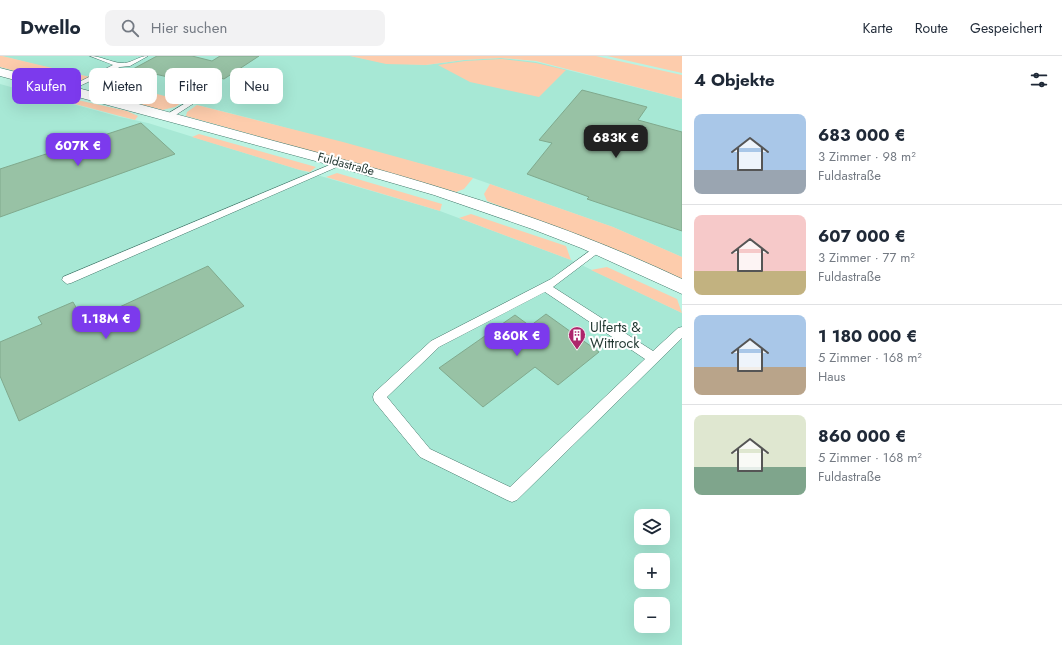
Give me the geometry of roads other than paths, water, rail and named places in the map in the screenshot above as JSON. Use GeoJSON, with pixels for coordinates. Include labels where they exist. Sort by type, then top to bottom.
{"type":"FeatureCollection","features":[{"type":"Feature","properties":{"kind":"street","name":"Fuldastraße"},"geometry":{"type":"LineString","coordinates":[[0,72],[12,75]]}},
{"type":"Feature","properties":{"kind":"street","name":"Fuldastraße"},"geometry":{"type":"LineString","coordinates":[[81,94],[384,174],[513,215],[598,248],[682,287]]}},
{"type":"Feature","properties":{"kind":"lane"},"geometry":{"type":"LineString","coordinates":[[93,56],[119,65],[128,65],[145,56]]}},
{"type":"Feature","properties":{"kind":"lane"},"geometry":{"type":"LineString","coordinates":[[81,83],[119,65]]}},
{"type":"Feature","properties":{"kind":"lane"},"geometry":{"type":"LineString","coordinates":[[168,116],[188,104]]}},
{"type":"Feature","properties":{"kind":"lane"},"geometry":{"type":"LineString","coordinates":[[67,280],[342,163]]}},
{"type":"Feature","properties":{"kind":"lane"},"geometry":{"type":"LineString","coordinates":[[598,248],[555,282],[436,344],[379,397],[425,452],[512,495],[682,331]]}},
{"type":"Feature","properties":{"kind":"lane"},"geometry":{"type":"LineString","coordinates":[[545,287],[654,358]]}},
{"type":"Feature","properties":{"kind":"place","name":"Ulferts & Wittrock"},"geometry":{"type":"Point","coordinates":[577,350]}}]}
